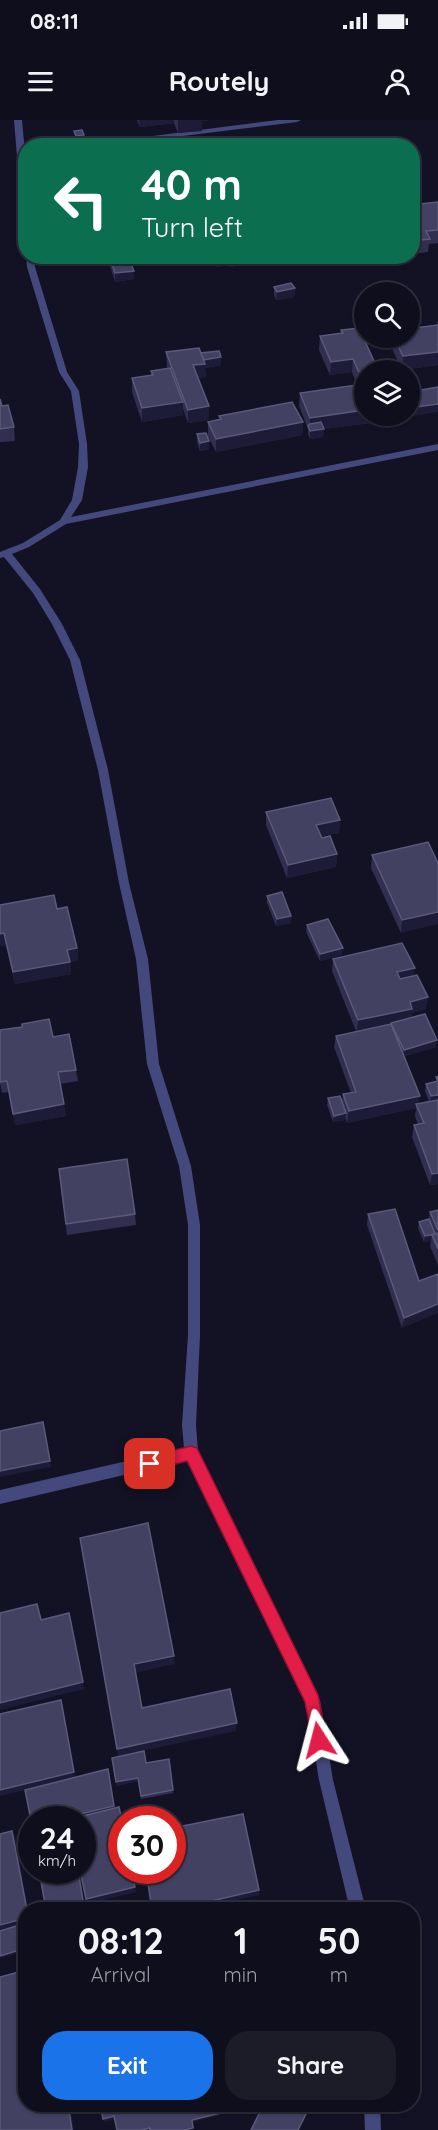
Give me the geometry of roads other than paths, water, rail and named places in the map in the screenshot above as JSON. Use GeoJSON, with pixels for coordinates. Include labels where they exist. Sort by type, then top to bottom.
{"type":"FeatureCollection","features":[{"type":"Feature","properties":{"kind":"street"},"geometry":{"type":"LineString","coordinates":[[18,120],[20,138]]}},
{"type":"Feature","properties":{"kind":"street"},"geometry":{"type":"LineString","coordinates":[[145,138],[297,120]]}},
{"type":"Feature","properties":{"kind":"street"},"geometry":{"type":"LineString","coordinates":[[31,264],[63,372],[75,391],[83,444],[83,467],[77,500],[63,522]]}},
{"type":"Feature","properties":{"kind":"street"},"geometry":{"type":"LineString","coordinates":[[356,1902],[326,1780],[313,1700],[191,1453],[189,1425],[194,1335],[194,1225],[185,1166],[153,1064],[142,959],[124,883],[103,770],[75,660],[37,591],[3,554],[26,545],[63,522],[438,447]]}},
{"type":"Feature","properties":{"kind":"street"},"geometry":{"type":"LineString","coordinates":[[0,1497],[191,1453]]}},
{"type":"Feature","properties":{"kind":"street"},"geometry":{"type":"LineString","coordinates":[[372,2112],[373,2130]]}}]}
